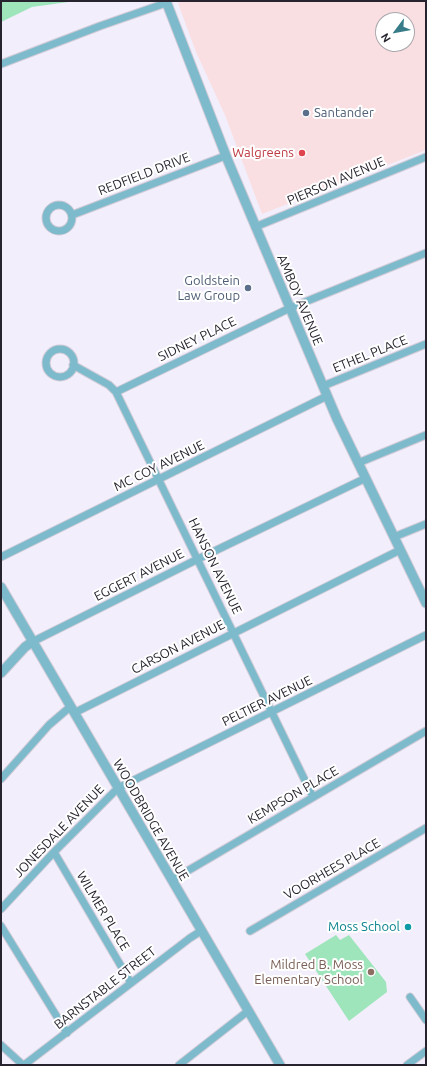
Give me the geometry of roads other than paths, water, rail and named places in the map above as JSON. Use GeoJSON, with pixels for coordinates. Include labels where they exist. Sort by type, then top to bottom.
{"type":"FeatureCollection","features":[{"type":"Feature","properties":{"kind":"street"},"geometry":{"type":"LineString","coordinates":[[1,64],[166,2]]}},
{"type":"Feature","properties":{"kind":"street","name":"AMBOY AVENUE"},"geometry":{"type":"LineString","coordinates":[[166,2],[255,227],[323,386],[400,550],[423,588],[426,603]]}},
{"type":"Feature","properties":{"kind":"street","name":"REDFIELD DRIVE"},"geometry":{"type":"LineString","coordinates":[[72,215],[226,156]]}},
{"type":"Feature","properties":{"kind":"street","name":"PIERSON AVENUE"},"geometry":{"type":"LineString","coordinates":[[255,227],[426,157]]}},
{"type":"Feature","properties":{"kind":"street","name":"SIDNEY PLACE"},"geometry":{"type":"LineString","coordinates":[[116,392],[290,308],[426,253]]}},
{"type":"Feature","properties":{"kind":"street","name":"ETHEL PLACE"},"geometry":{"type":"LineString","coordinates":[[323,386],[426,344]]}},
{"type":"Feature","properties":{"kind":"street","name":"HANSON AVENUE"},"geometry":{"type":"LineString","coordinates":[[73,365],[109,385],[116,392],[313,797]]}},
{"type":"Feature","properties":{"kind":"street","name":"MC COY AVENUE"},"geometry":{"type":"LineString","coordinates":[[1,557],[328,396]]}},
{"type":"Feature","properties":{"kind":"street"},"geometry":{"type":"LineString","coordinates":[[358,463],[426,435]]}},
{"type":"Feature","properties":{"kind":"street","name":"EGGERT AVENUE"},"geometry":{"type":"LineString","coordinates":[[32,642],[198,559],[366,478]]}},
{"type":"Feature","properties":{"kind":"street"},"geometry":{"type":"LineString","coordinates":[[394,537],[426,524]]}},
{"type":"Feature","properties":{"kind":"street","name":"CARSON AVENUE"},"geometry":{"type":"LineString","coordinates":[[1,779],[49,725],[72,710],[400,550]]}},
{"type":"Feature","properties":{"kind":"street","name":"WOODBRIDGE AVENUE"},"geometry":{"type":"LineString","coordinates":[[1,587],[280,1065]]}},
{"type":"Feature","properties":{"kind":"street","name":"PELTIER AVENUE"},"geometry":{"type":"LineString","coordinates":[[118,788],[426,636]]}},
{"type":"Feature","properties":{"kind":"street"},"geometry":{"type":"LineString","coordinates":[[1,674],[25,647],[32,642]]}},
{"type":"Feature","properties":{"kind":"street","name":"KEMPSON PLACE"},"geometry":{"type":"LineString","coordinates":[[172,880],[426,730]]}},
{"type":"Feature","properties":{"kind":"street","name":"JONESDALE AVENUE"},"geometry":{"type":"LineString","coordinates":[[1,910],[54,852],[118,788]]}},
{"type":"Feature","properties":{"kind":"street","name":"VOORHEES PLACE"},"geometry":{"type":"LineString","coordinates":[[250,931],[426,828]]}},
{"type":"Feature","properties":{"kind":"street","name":"WILMER PLACE"},"geometry":{"type":"LineString","coordinates":[[54,852],[131,983]]}},
{"type":"Feature","properties":{"kind":"street"},"geometry":{"type":"LineString","coordinates":[[1,926],[67,1033]]}},
{"type":"Feature","properties":{"kind":"street","name":"BARNSTABLE STREET"},"geometry":{"type":"LineString","coordinates":[[24,1065],[190,938],[202,931]]}},
{"type":"Feature","properties":{"kind":"street"},"geometry":{"type":"LineString","coordinates":[[410,997],[426,1020]]}},
{"type":"Feature","properties":{"kind":"street"},"geometry":{"type":"LineString","coordinates":[[179,1065],[248,1011]]}},
{"type":"Feature","properties":{"kind":"street"},"geometry":{"type":"LineString","coordinates":[[1,1045],[24,1065]]}},
{"type":"Feature","properties":{"kind":"street"},"geometry":{"type":"LineString","coordinates":[[407,1065],[426,1051]]}},
{"type":"Feature","properties":{"kind":"place","name":"Santander"},"geometry":{"type":"Point","coordinates":[306,113]}},
{"type":"Feature","properties":{"kind":"place","name":"Walgreens"},"geometry":{"type":"Point","coordinates":[302,153]}},
{"type":"Feature","properties":{"kind":"place","name":"Goldstein Law Group"},"geometry":{"type":"Point","coordinates":[248,288]}},
{"type":"Feature","properties":{"kind":"place","name":"Moss School"},"geometry":{"type":"Point","coordinates":[408,927]}},
{"type":"Feature","properties":{"kind":"place","name":"Mildred B. Moss Elementary School"},"geometry":{"type":"Point","coordinates":[371,972]}}]}
